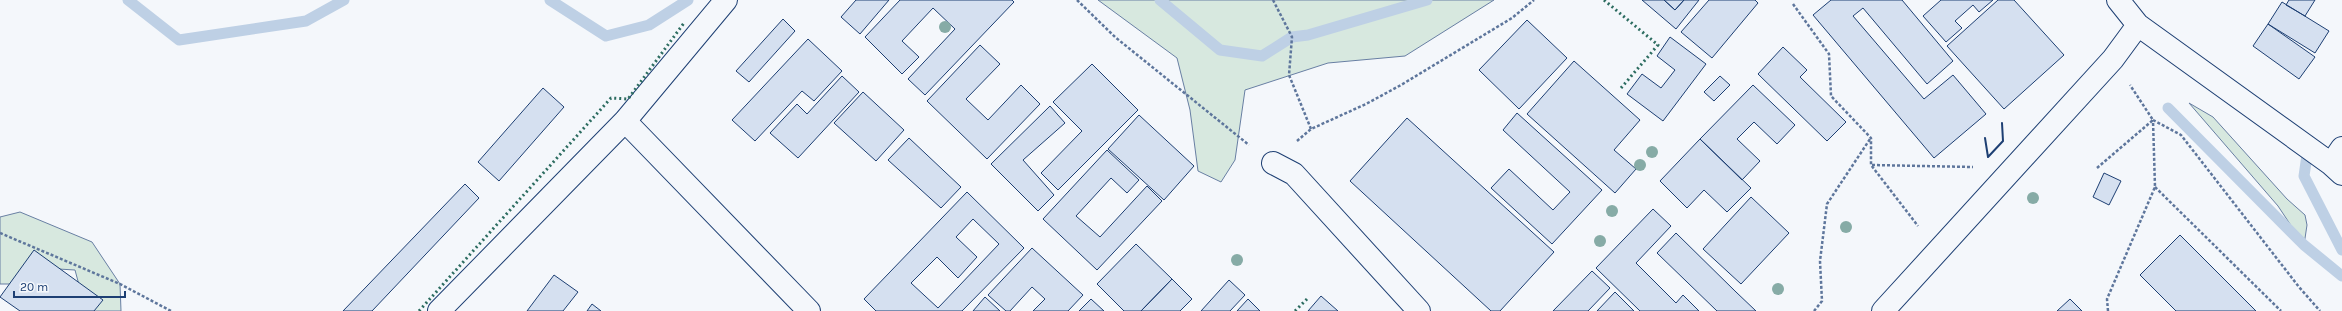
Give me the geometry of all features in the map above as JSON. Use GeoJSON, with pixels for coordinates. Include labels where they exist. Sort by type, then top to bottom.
{"type":"FeatureCollection","features":[{"type":"Feature","properties":{"kind":"street"},"geometry":{"type":"LineString","coordinates":[[439,311],[625,121],[726,0]]}},
{"type":"Feature","properties":{"kind":"street"},"geometry":{"type":"LineString","coordinates":[[2118,0],[2138,25],[2338,162]]}},
{"type":"Feature","properties":{"kind":"street"},"geometry":{"type":"LineString","coordinates":[[1883,311],[1937,251],[2013,171],[2113,60],[2138,25]]}},
{"type":"Feature","properties":{"kind":"street"},"geometry":{"type":"LineString","coordinates":[[625,121],[809,311]]}},
{"type":"Feature","properties":{"kind":"street"},"geometry":{"type":"LineString","coordinates":[[1273,163],[1294,174],[1420,311]]}},
{"type":"Feature","properties":{"kind":"path"},"geometry":{"type":"LineString","coordinates":[[1076,0],[1115,37],[1156,71],[1273,163],[1311,129],[1366,104],[1401,85],[1512,18],[1534,0]]}},
{"type":"Feature","properties":{"kind":"path"},"geometry":{"type":"LineString","coordinates":[[1273,0],[1292,37],[1289,75],[1311,129]]}},
{"type":"Feature","properties":{"kind":"path"},"geometry":{"type":"LineString","coordinates":[[1793,4],[1829,54],[1831,96],[1871,138],[1871,165],[1937,251]]}},
{"type":"Feature","properties":{"kind":"path"},"geometry":{"type":"LineString","coordinates":[[2113,60],[2153,120],[2180,135],[2299,287],[2320,311]]}},
{"type":"Feature","properties":{"kind":"path"},"geometry":{"type":"LineString","coordinates":[[2097,168],[2153,120]]}},
{"type":"Feature","properties":{"kind":"path"},"geometry":{"type":"LineString","coordinates":[[2108,311],[2107,299],[2155,187],[2153,120]]}},
{"type":"Feature","properties":{"kind":"path"},"geometry":{"type":"LineString","coordinates":[[1814,311],[1822,301],[1820,261],[1827,204],[1871,138]]}},
{"type":"Feature","properties":{"kind":"path"},"geometry":{"type":"LineString","coordinates":[[1871,165],[1992,168],[2013,171]]}},
{"type":"Feature","properties":{"kind":"path"},"geometry":{"type":"LineString","coordinates":[[2155,187],[2281,311]]}},
{"type":"Feature","properties":{"kind":"path"},"geometry":{"type":"LineString","coordinates":[[0,232],[120,284],[171,311]]}},
{"type":"Feature","properties":{"kind":"shaded area"},"geometry":{"type":"Polygon","coordinates":[[[1098,0],[1494,0],[1405,56],[1328,63],[1245,90],[1235,160],[1221,182],[1198,171],[1190,110],[1177,58],[1098,0]]]}},
{"type":"Feature","properties":{"kind":"shaded area"},"geometry":{"type":"Polygon","coordinates":[[[2189,103],[2213,117],[2287,199],[2305,215],[2307,225],[2304,245],[2278,206],[2189,103]]]}},
{"type":"Feature","properties":{"kind":"shaded area"},"geometry":{"type":"Polygon","coordinates":[[[20,212],[92,242],[120,284],[121,311],[86,311],[75,270],[25,267],[13,284],[0,284],[0,217],[20,212]]]}},
{"type":"Feature","properties":{"kind":"building"},"geometry":{"type":"Polygon","coordinates":[[[856,0],[889,0],[860,34],[841,17],[856,0]]]}},
{"type":"Feature","properties":{"kind":"building"},"geometry":{"type":"Polygon","coordinates":[[[900,0],[1012,0],[1014,2],[925,95],[908,79],[955,29],[933,8],[902,41],[919,57],[902,74],[865,37],[900,0]]]}},
{"type":"Feature","properties":{"kind":"building"},"geometry":{"type":"Polygon","coordinates":[[[1642,0],[1664,0],[1675,10],[1684,0],[1699,0],[1676,29],[1642,0]]]}},
{"type":"Feature","properties":{"kind":"building"},"geometry":{"type":"Polygon","coordinates":[[[1664,0],[1684,0],[1675,10],[1664,0]]]}},
{"type":"Feature","properties":{"kind":"building"},"geometry":{"type":"Polygon","coordinates":[[[1709,0],[1755,0],[1758,3],[1712,58],[1681,32],[1709,0]]]}},
{"type":"Feature","properties":{"kind":"building"},"geometry":{"type":"Polygon","coordinates":[[[1831,0],[1902,0],[1953,61],[1927,84],[1863,8],[1853,16],[1924,99],[1953,75],[1986,114],[1934,158],[1813,15],[1831,0]]]}},
{"type":"Feature","properties":{"kind":"building"},"geometry":{"type":"Polygon","coordinates":[[[1941,0],[1993,0],[1979,12],[1973,5],[1955,21],[1962,28],[1946,42],[1923,16],[1941,0]]]}},
{"type":"Feature","properties":{"kind":"building"},"geometry":{"type":"Polygon","coordinates":[[[1998,0],[2014,0],[2064,55],[2004,109],[1947,46],[1998,0]]]}},
{"type":"Feature","properties":{"kind":"building"},"geometry":{"type":"Polygon","coordinates":[[[2289,0],[2315,0],[2305,16],[2286,5],[2289,0]]]}},
{"type":"Feature","properties":{"kind":"building"},"geometry":{"type":"Polygon","coordinates":[[[2282,2],[2329,31],[2315,53],[2268,24],[2282,2]]]}},
{"type":"Feature","properties":{"kind":"building"},"geometry":{"type":"Polygon","coordinates":[[[783,19],[795,31],[749,82],[736,71],[783,19]]]}},
{"type":"Feature","properties":{"kind":"building"},"geometry":{"type":"Polygon","coordinates":[[[1527,20],[1567,58],[1519,109],[1479,70],[1527,20]]]}},
{"type":"Feature","properties":{"kind":"building"},"geometry":{"type":"Polygon","coordinates":[[[2268,24],[2315,57],[2299,79],[2253,46],[2268,24]]]}},
{"type":"Feature","properties":{"kind":"building"},"geometry":{"type":"Polygon","coordinates":[[[1670,37],[1706,64],[1663,121],[1627,94],[1642,74],[1661,88],[1675,70],[1657,56],[1670,37]]]}},
{"type":"Feature","properties":{"kind":"building"},"geometry":{"type":"Polygon","coordinates":[[[808,39],[842,71],[814,101],[802,91],[755,141],[732,120],[808,39]]]}},
{"type":"Feature","properties":{"kind":"building"},"geometry":{"type":"Polygon","coordinates":[[[980,45],[1000,64],[966,99],[988,120],[1021,85],[1040,104],[987,159],[927,101],[980,45]]]}},
{"type":"Feature","properties":{"kind":"building"},"geometry":{"type":"Polygon","coordinates":[[[1783,47],[1807,70],[1800,77],[1846,122],[1827,141],[1758,74],[1783,47]]]}},
{"type":"Feature","properties":{"kind":"building"},"geometry":{"type":"Polygon","coordinates":[[[1574,61],[1640,120],[1614,150],[1636,169],[1615,193],[1527,114],[1574,61]]]}},
{"type":"Feature","properties":{"kind":"building"},"geometry":{"type":"Polygon","coordinates":[[[1092,64],[1138,110],[1058,190],[1041,173],[1082,131],[1053,102],[1092,64]]]}},
{"type":"Feature","properties":{"kind":"building"},"geometry":{"type":"Polygon","coordinates":[[[842,76],[859,92],[798,158],[770,133],[797,104],[807,114],[842,76]]]}},
{"type":"Feature","properties":{"kind":"building"},"geometry":{"type":"Polygon","coordinates":[[[1720,76],[1730,85],[1714,101],[1704,92],[1720,76]]]}},
{"type":"Feature","properties":{"kind":"building"},"geometry":{"type":"Polygon","coordinates":[[[1753,85],[1795,125],[1777,144],[1754,122],[1737,139],[1760,161],[1742,180],[1700,139],[1753,85]]]}},
{"type":"Feature","properties":{"kind":"building"},"geometry":{"type":"Polygon","coordinates":[[[543,88],[564,107],[499,181],[478,162],[543,88]]]}},
{"type":"Feature","properties":{"kind":"building"},"geometry":{"type":"Polygon","coordinates":[[[863,92],[904,130],[876,161],[834,123],[863,92]]]}},
{"type":"Feature","properties":{"kind":"building"},"geometry":{"type":"Polygon","coordinates":[[[1050,106],[1065,123],[1023,160],[1054,195],[1038,211],[991,164],[1050,106]]]}},
{"type":"Feature","properties":{"kind":"building"},"geometry":{"type":"Polygon","coordinates":[[[1517,113],[1602,190],[1552,244],[1491,188],[1509,169],[1553,210],[1570,192],[1503,130],[1517,113]]]}},
{"type":"Feature","properties":{"kind":"building"},"geometry":{"type":"Polygon","coordinates":[[[1139,115],[1194,166],[1164,200],[1108,149],[1139,115]]]}},
{"type":"Feature","properties":{"kind":"building"},"geometry":{"type":"Polygon","coordinates":[[[1407,118],[1554,252],[1500,311],[1491,311],[1350,181],[1407,118]]]}},
{"type":"Feature","properties":{"kind":"building"},"geometry":{"type":"Polygon","coordinates":[[[909,138],[961,187],[941,208],[888,160],[909,138]]]}},
{"type":"Feature","properties":{"kind":"building"},"geometry":{"type":"Polygon","coordinates":[[[1700,139],[1751,188],[1727,212],[1704,190],[1687,208],[1660,181],[1700,139]]]}},
{"type":"Feature","properties":{"kind":"building"},"geometry":{"type":"Polygon","coordinates":[[[1107,150],[1139,180],[1127,193],[1111,178],[1076,216],[1100,237],[1147,186],[1162,201],[1097,270],[1043,219],[1107,150]]]}},
{"type":"Feature","properties":{"kind":"building"},"geometry":{"type":"Polygon","coordinates":[[[2104,173],[2121,181],[2109,205],[2093,197],[2104,173]]]}},
{"type":"Feature","properties":{"kind":"building"},"geometry":{"type":"Polygon","coordinates":[[[465,184],[479,198],[372,311],[343,311],[465,184]]]}},
{"type":"Feature","properties":{"kind":"building"},"geometry":{"type":"Polygon","coordinates":[[[967,192],[1024,248],[962,311],[876,311],[864,299],[967,192]],[[973,219],[956,237],[977,257],[958,278],[937,257],[911,283],[938,308],[999,244],[973,219]]]}},
{"type":"Feature","properties":{"kind":"building"},"geometry":{"type":"Polygon","coordinates":[[[1751,197],[1789,233],[1741,284],[1703,249],[1751,197]]]}},
{"type":"Feature","properties":{"kind":"building"},"geometry":{"type":"Polygon","coordinates":[[[1653,209],[1671,226],[1636,263],[1676,303],[1683,295],[1699,311],[1640,311],[1596,268],[1653,209]]]}},
{"type":"Feature","properties":{"kind":"building"},"geometry":{"type":"Polygon","coordinates":[[[1676,233],[1756,311],[1717,311],[1657,253],[1676,233]]]}},
{"type":"Feature","properties":{"kind":"building"},"geometry":{"type":"Polygon","coordinates":[[[2180,235],[2256,311],[2176,311],[2140,275],[2180,235]]]}},
{"type":"Feature","properties":{"kind":"building"},"geometry":{"type":"Polygon","coordinates":[[[1136,244],[1172,279],[1141,311],[1124,311],[1097,284],[1136,244]]]}},
{"type":"Feature","properties":{"kind":"building"},"geometry":{"type":"Polygon","coordinates":[[[1032,248],[1083,295],[1068,311],[1033,311],[1045,299],[1032,287],[1010,311],[1006,311],[988,295],[1032,248]]]}},
{"type":"Feature","properties":{"kind":"building"},"geometry":{"type":"Polygon","coordinates":[[[34,250],[103,300],[94,311],[20,311],[0,297],[34,250]]]}},
{"type":"Feature","properties":{"kind":"building"},"geometry":{"type":"Polygon","coordinates":[[[1592,271],[1610,288],[1588,311],[1553,311],[1592,271]]]}},
{"type":"Feature","properties":{"kind":"building"},"geometry":{"type":"Polygon","coordinates":[[[554,275],[578,292],[563,311],[527,311],[554,275]]]}},
{"type":"Feature","properties":{"kind":"building"},"geometry":{"type":"Polygon","coordinates":[[[1172,279],[1192,299],[1180,311],[1141,311],[1172,279]]]}},
{"type":"Feature","properties":{"kind":"building"},"geometry":{"type":"Polygon","coordinates":[[[1229,280],[1245,295],[1230,311],[1201,311],[1229,280]]]}},
{"type":"Feature","properties":{"kind":"building"},"geometry":{"type":"Polygon","coordinates":[[[1615,292],[1634,311],[1597,311],[1615,292]]]}},
{"type":"Feature","properties":{"kind":"building"},"geometry":{"type":"Polygon","coordinates":[[[1321,296],[1338,311],[1308,311],[1321,296]]]}},
{"type":"Feature","properties":{"kind":"building"},"geometry":{"type":"Polygon","coordinates":[[[985,297],[1000,311],[973,311],[985,297]]]}},
{"type":"Feature","properties":{"kind":"building"},"geometry":{"type":"Polygon","coordinates":[[[1091,299],[1104,311],[1079,311],[1091,299]]]}},
{"type":"Feature","properties":{"kind":"building"},"geometry":{"type":"Polygon","coordinates":[[[1248,299],[1260,311],[1237,311],[1248,299]]]}},
{"type":"Feature","properties":{"kind":"building"},"geometry":{"type":"Polygon","coordinates":[[[2070,299],[2082,311],[2057,311],[2070,299]]]}},
{"type":"Feature","properties":{"kind":"building"},"geometry":{"type":"Polygon","coordinates":[[[592,304],[601,311],[587,311],[592,304]]]}},
{"type":"Feature","properties":{"kind":"waterway"},"geometry":{"type":"LineString","coordinates":[[128,0],[179,40],[306,21],[344,0]]}},
{"type":"Feature","properties":{"kind":"waterway"},"geometry":{"type":"LineString","coordinates":[[550,0],[606,36],[649,25],[688,0]]}},
{"type":"Feature","properties":{"kind":"waterway"},"geometry":{"type":"LineString","coordinates":[[1160,0],[1220,50],[1262,56],[1292,37],[1308,35],[1427,0]]}},
{"type":"Feature","properties":{"kind":"waterway"},"geometry":{"type":"LineString","coordinates":[[2168,108],[2304,245],[2342,276]]}},
{"type":"Feature","properties":{"kind":"waterway"},"geometry":{"type":"LineString","coordinates":[[2307,155],[2304,176],[2342,250]]}},
{"type":"Feature","properties":{"kind":"hedge"},"geometry":{"type":"LineString","coordinates":[[1604,0],[1658,45],[1621,88]]}},
{"type":"Feature","properties":{"kind":"hedge"},"geometry":{"type":"LineString","coordinates":[[419,311],[611,98],[628,99],[684,23]]}},
{"type":"Feature","properties":{"kind":"hedge"},"geometry":{"type":"LineString","coordinates":[[1295,311],[1307,299]]}},
{"type":"Feature","properties":{"kind":"wall"},"geometry":{"type":"LineString","coordinates":[[1985,138],[1988,157],[2003,141],[2002,123]]}}]}
